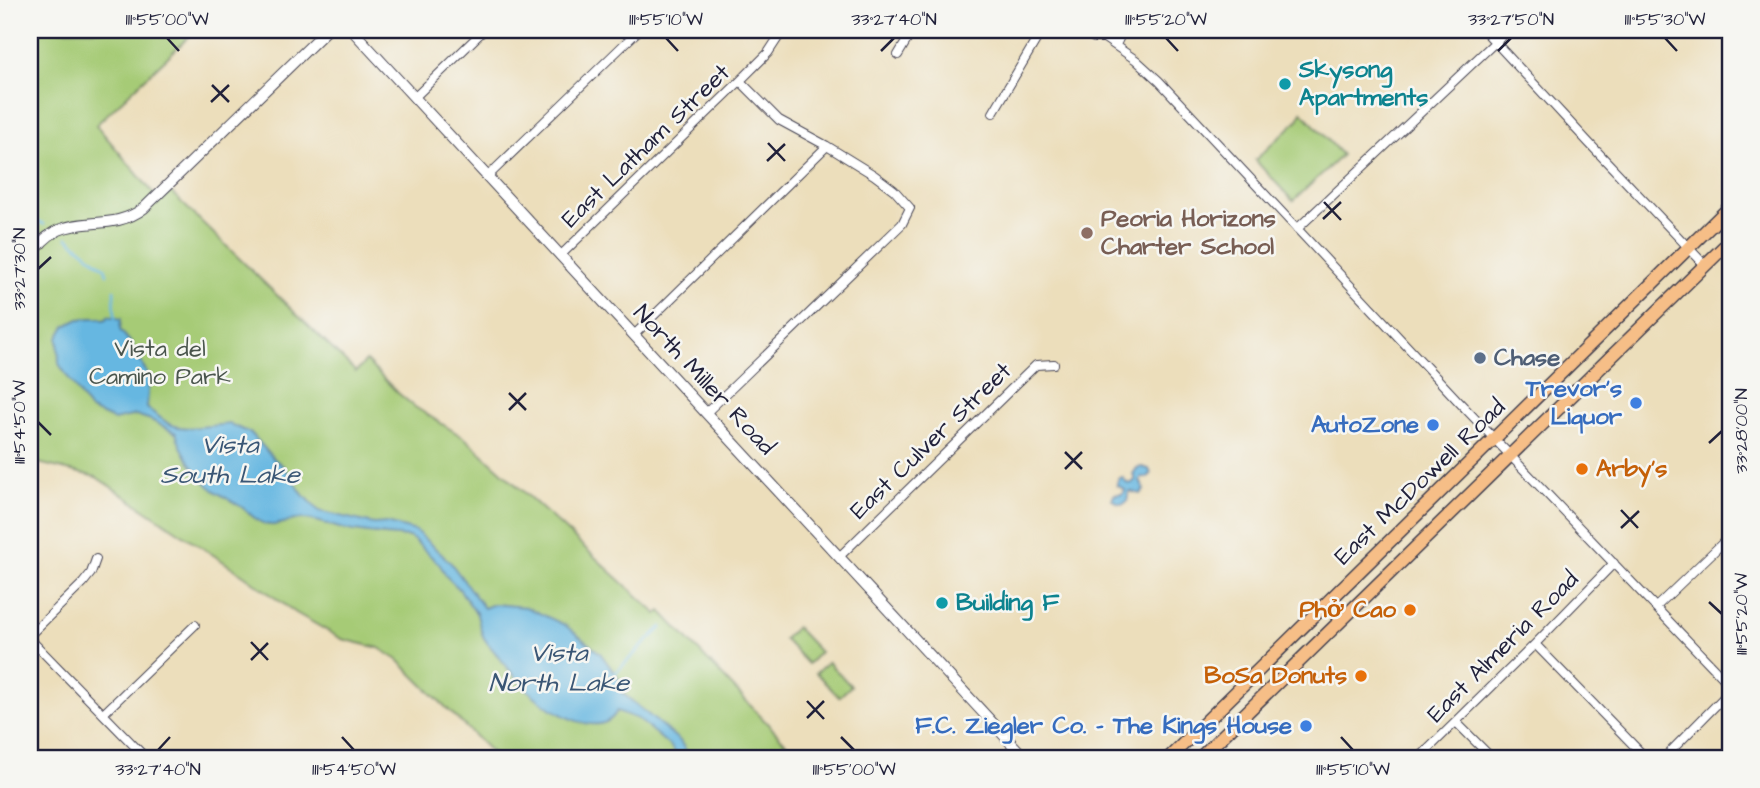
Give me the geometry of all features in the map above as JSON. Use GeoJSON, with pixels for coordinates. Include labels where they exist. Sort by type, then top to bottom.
{"type":"FeatureCollection","features":[{"type":"Feature","properties":{"kind":"main road","name":"East McDowell Road"},"geometry":{"type":"LineString","coordinates":[[1169,758],[1730,207]]}},
{"type":"Feature","properties":{"kind":"main road","name":"East McDowell Road"},"geometry":{"type":"LineString","coordinates":[[1200,758],[1730,241]]}},
{"type":"Feature","properties":{"kind":"street"},"geometry":{"type":"LineString","coordinates":[[30,257],[44,239],[63,228],[79,224],[115,222],[138,212],[327,30]]}},
{"type":"Feature","properties":{"kind":"street","name":"North Miller Road"},"geometry":{"type":"LineString","coordinates":[[352,30],[1025,758]]}},
{"type":"Feature","properties":{"kind":"street"},"geometry":{"type":"LineString","coordinates":[[414,98],[484,30]]}},
{"type":"Feature","properties":{"kind":"street"},"geometry":{"type":"LineString","coordinates":[[487,177],[639,30]]}},
{"type":"Feature","properties":{"kind":"street","name":"East Latham Street"},"geometry":{"type":"LineString","coordinates":[[560,256],[768,53],[783,30]]}},
{"type":"Feature","properties":{"kind":"street"},"geometry":{"type":"LineString","coordinates":[[898,55],[913,30]]}},
{"type":"Feature","properties":{"kind":"street"},"geometry":{"type":"LineString","coordinates":[[993,113],[1042,30]]}},
{"type":"Feature","properties":{"kind":"street"},"geometry":{"type":"LineString","coordinates":[[1081,30],[1094,38],[1101,34],[1159,81],[1494,439],[1730,685]]}},
{"type":"Feature","properties":{"kind":"street"},"geometry":{"type":"LineString","coordinates":[[1116,45],[1124,30]]}},
{"type":"Feature","properties":{"kind":"street"},"geometry":{"type":"LineString","coordinates":[[1484,30],[1705,265]]}},
{"type":"Feature","properties":{"kind":"street"},"geometry":{"type":"LineString","coordinates":[[1297,229],[1508,30]]}},
{"type":"Feature","properties":{"kind":"street"},"geometry":{"type":"LineString","coordinates":[[706,413],[902,224],[910,208],[884,183],[827,146],[779,120],[740,81]]}},
{"type":"Feature","properties":{"kind":"street"},"geometry":{"type":"LineString","coordinates":[[634,335],[827,146]]}},
{"type":"Feature","properties":{"kind":"street","name":"East Culver Street"},"geometry":{"type":"LineString","coordinates":[[839,557],[1036,365],[1054,364]]}},
{"type":"Feature","properties":{"kind":"street"},"geometry":{"type":"LineString","coordinates":[[1657,607],[1730,536]]}},
{"type":"Feature","properties":{"kind":"street"},"geometry":{"type":"LineString","coordinates":[[96,559],[91,573],[83,583],[30,637],[146,758]]}},
{"type":"Feature","properties":{"kind":"street","name":"East Almeria Road"},"geometry":{"type":"LineString","coordinates":[[1419,758],[1614,563]]}},
{"type":"Feature","properties":{"kind":"street"},"geometry":{"type":"LineString","coordinates":[[103,714],[195,625]]}},
{"type":"Feature","properties":{"kind":"street"},"geometry":{"type":"LineString","coordinates":[[1535,644],[1646,758]]}},
{"type":"Feature","properties":{"kind":"street"},"geometry":{"type":"LineString","coordinates":[[1664,758],[1730,691]]}},
{"type":"Feature","properties":{"kind":"street"},"geometry":{"type":"LineString","coordinates":[[1456,722],[1492,758]]}},
{"type":"Feature","properties":{"kind":"green space","name":"Vista del Camino Park"},"geometry":{"type":"Polygon","coordinates":[[[30,30],[196,30],[96,125],[160,201],[171,192],[356,372],[366,361],[415,407],[466,439],[657,614],[661,611],[800,758],[497,758],[398,660],[379,648],[342,639],[296,613],[96,477],[30,461],[30,30]]]}},
{"type":"Feature","properties":{"kind":"green space"},"geometry":{"type":"Polygon","coordinates":[[[1302,112],[1342,155],[1293,201],[1255,160],[1298,120],[1302,112]]]}},
{"type":"Feature","properties":{"kind":"green space"},"geometry":{"type":"Polygon","coordinates":[[[796,627],[820,652],[808,664],[784,639],[796,627]]]}},
{"type":"Feature","properties":{"kind":"green space"},"geometry":{"type":"Polygon","coordinates":[[[828,662],[851,686],[839,697],[816,673],[828,662]]]}},
{"type":"Feature","properties":{"kind":"water"},"geometry":{"type":"Polygon","coordinates":[[[108,316],[121,319],[120,330],[131,343],[149,377],[147,408],[169,424],[178,427],[230,424],[252,434],[283,466],[304,496],[319,511],[416,531],[450,562],[484,608],[494,604],[526,607],[565,625],[600,653],[619,679],[621,692],[680,741],[690,758],[679,758],[671,747],[638,719],[617,711],[610,720],[600,724],[588,724],[563,715],[541,702],[522,685],[486,641],[476,612],[440,565],[409,537],[352,531],[308,519],[265,524],[203,480],[182,448],[176,433],[136,415],[114,420],[90,410],[59,364],[58,338],[65,326],[79,319],[103,320],[108,316]]]}},
{"type":"Feature","properties":{"kind":"water"},"geometry":{"type":"Polygon","coordinates":[[[1137,468],[1149,469],[1151,474],[1140,480],[1144,490],[1140,494],[1129,491],[1125,503],[1120,504],[1112,499],[1114,495],[1122,494],[1125,490],[1117,485],[1119,479],[1122,477],[1128,484],[1132,483],[1135,480],[1133,474],[1137,468]]]}},
{"type":"Feature","properties":{"kind":"waterway"},"geometry":{"type":"LineString","coordinates":[[35,220],[44,224]]}},
{"type":"Feature","properties":{"kind":"waterway"},"geometry":{"type":"LineString","coordinates":[[67,237],[105,268],[107,274]]}},
{"type":"Feature","properties":{"kind":"waterway"},"geometry":{"type":"LineString","coordinates":[[114,290],[115,319]]}},
{"type":"Feature","properties":{"kind":"waterway","name":"Vista North Lake"},"geometry":{"type":"LineString","coordinates":[[615,673],[662,627]]}},
{"type":"Feature","properties":{"kind":"place","name":"Skysong Apartments"},"geometry":{"type":"Point","coordinates":[1285,84]}},
{"type":"Feature","properties":{"kind":"place","name":"Peoria Horizons Charter School"},"geometry":{"type":"Point","coordinates":[1087,233]}},
{"type":"Feature","properties":{"kind":"place","name":"Chase"},"geometry":{"type":"Point","coordinates":[1480,358]}},
{"type":"Feature","properties":{"kind":"place","name":"Trevor's Liquor"},"geometry":{"type":"Point","coordinates":[1636,403]}},
{"type":"Feature","properties":{"kind":"place","name":"AutoZone"},"geometry":{"type":"Point","coordinates":[1433,425]}},
{"type":"Feature","properties":{"kind":"place","name":"Arby's"},"geometry":{"type":"Point","coordinates":[1582,469]}},
{"type":"Feature","properties":{"kind":"place","name":"Building F"},"geometry":{"type":"Point","coordinates":[942,603]}},
{"type":"Feature","properties":{"kind":"place","name":"Phở Cao"},"geometry":{"type":"Point","coordinates":[1410,610]}},
{"type":"Feature","properties":{"kind":"place","name":"BoSa Donuts"},"geometry":{"type":"Point","coordinates":[1361,676]}},
{"type":"Feature","properties":{"kind":"place","name":"F.C. Ziegler Co. - The Kings House"},"geometry":{"type":"Point","coordinates":[1306,726]}},
{"type":"Feature","properties":{"kind":"water label","name":"Vista South Lake"},"geometry":{"type":"Point","coordinates":[230,460]}}]}
